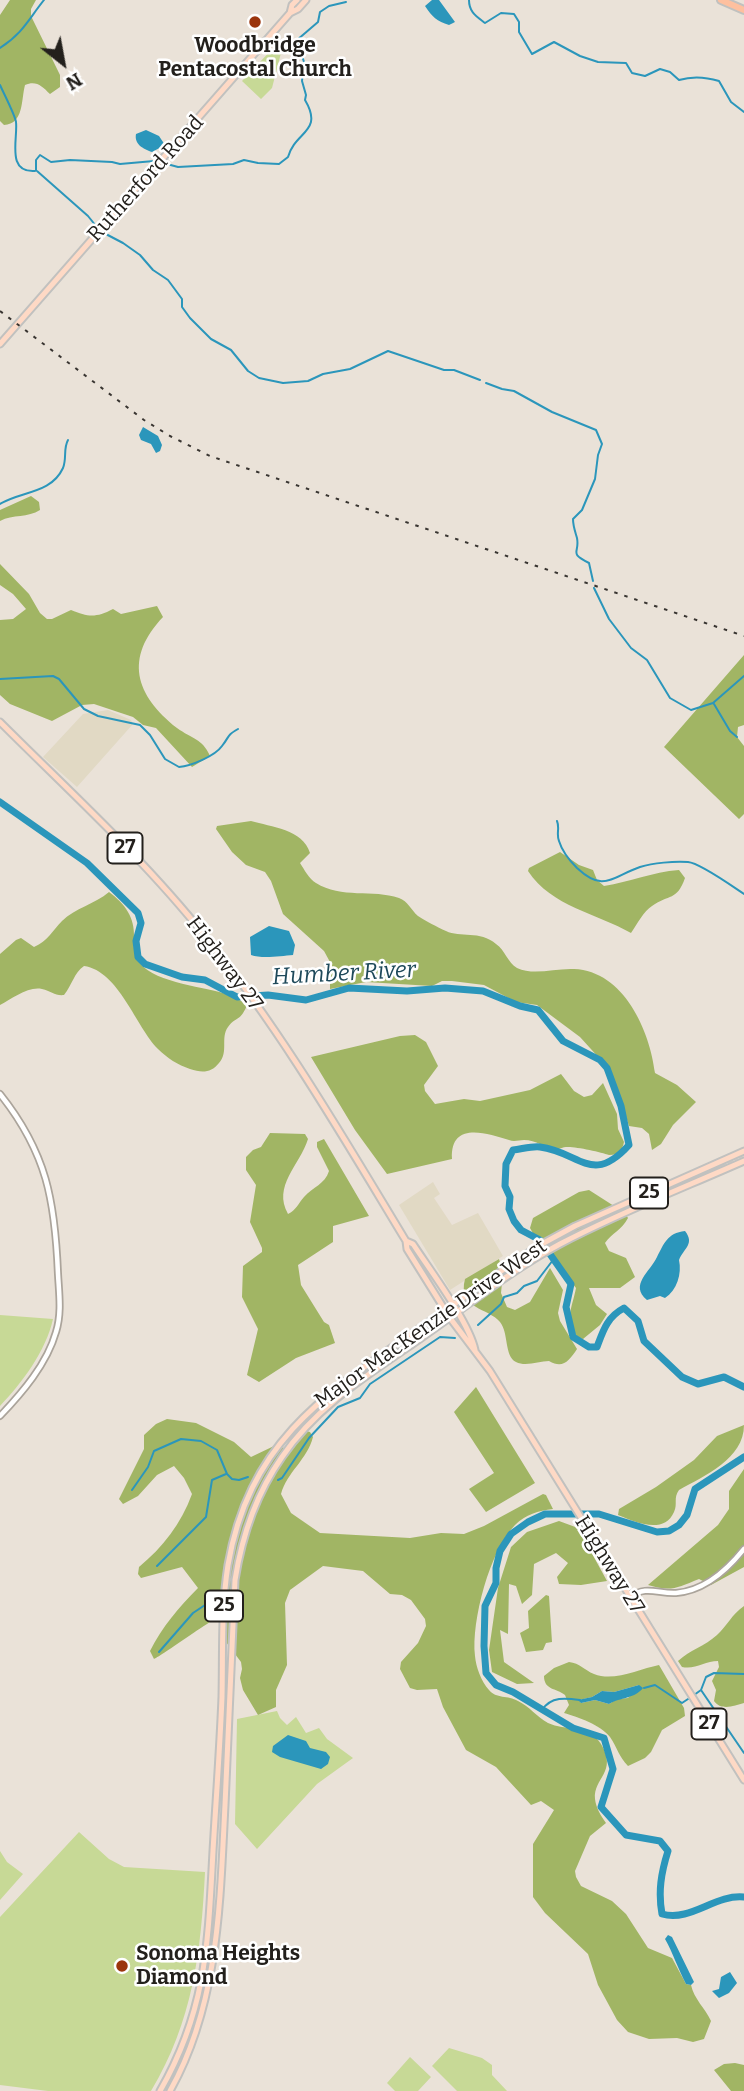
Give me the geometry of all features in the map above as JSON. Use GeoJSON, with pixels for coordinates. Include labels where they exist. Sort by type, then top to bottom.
{"type":"FeatureCollection","features":[{"type":"Feature","properties":{"kind":"highway"},"geometry":{"type":"LineString","coordinates":[[716,0],[736,5]]}},
{"type":"Feature","properties":{"kind":"highway"},"geometry":{"type":"LineString","coordinates":[[721,0],[744,10]]}},
{"type":"Feature","properties":{"kind":"main road","name":"Rutherford Road"},"geometry":{"type":"LineString","coordinates":[[290,13],[297,0]]}},
{"type":"Feature","properties":{"kind":"main road","name":"Rutherford Road"},"geometry":{"type":"LineString","coordinates":[[0,344],[290,13],[306,0]]}},
{"type":"Feature","properties":{"kind":"main road","name":"Highway 27"},"geometry":{"type":"LineString","coordinates":[[0,722],[158,881],[206,936],[258,1008],[291,1055],[406,1241],[407,1249],[445,1310],[475,1350],[744,1780]]}},
{"type":"Feature","properties":{"kind":"main road","name":"Major MacKenzie Drive West"},"geometry":{"type":"LineString","coordinates":[[160,2091],[174,2066],[189,2028],[200,1994],[207,1956],[219,1756],[225,1588],[242,1514],[268,1460],[306,1413],[336,1387],[554,1237],[744,1150]]}},
{"type":"Feature","properties":{"kind":"main road","name":"Major MacKenzie Drive West"},"geometry":{"type":"LineString","coordinates":[[170,2091],[196,2032],[214,1955],[221,1870],[235,1580],[244,1538],[255,1505],[283,1455],[321,1411],[347,1389],[559,1245],[744,1161]]}},
{"type":"Feature","properties":{"kind":"main road","name":"Highway 27"},"geometry":{"type":"LineString","coordinates":[[406,1241],[413,1244],[452,1305],[473,1339],[475,1350]]}},
{"type":"Feature","properties":{"kind":"street"},"geometry":{"type":"LineString","coordinates":[[0,1094],[29,1138],[49,1188],[56,1228],[60,1306],[53,1341],[25,1389],[0,1416]]}},
{"type":"Feature","properties":{"kind":"street"},"geometry":{"type":"LineString","coordinates":[[630,1597],[647,1588],[673,1593],[698,1587],[725,1570],[744,1549]]}},
{"type":"Feature","properties":{"kind":"shaded area"},"geometry":{"type":"Polygon","coordinates":[[[108,710],[131,720],[133,724],[77,787],[43,757],[83,714],[108,710]]]}},
{"type":"Feature","properties":{"kind":"shaded area"},"geometry":{"type":"Polygon","coordinates":[[[433,1182],[440,1194],[434,1198],[452,1225],[478,1213],[503,1256],[450,1290],[399,1205],[433,1182]]]}},
{"type":"Feature","properties":{"kind":"green space"},"geometry":{"type":"Polygon","coordinates":[[[10,0],[36,0],[31,16],[60,75],[60,87],[50,94],[36,84],[25,85],[18,116],[10,124],[4,125],[0,121],[0,15],[10,0]]]}},
{"type":"Feature","properties":{"kind":"green space"},"geometry":{"type":"Polygon","coordinates":[[[275,46],[282,49],[272,88],[261,99],[242,81],[275,46]]]}},
{"type":"Feature","properties":{"kind":"green space"},"geometry":{"type":"Polygon","coordinates":[[[31,496],[39,502],[40,510],[0,521],[0,510],[31,496]]]}},
{"type":"Feature","properties":{"kind":"green space"},"geometry":{"type":"Polygon","coordinates":[[[0,564],[29,594],[40,613],[47,619],[71,610],[92,616],[113,609],[121,614],[157,606],[163,617],[151,632],[139,661],[144,689],[163,715],[177,728],[200,742],[210,756],[192,767],[156,728],[94,704],[82,705],[52,721],[10,704],[0,695],[0,620],[13,619],[26,609],[13,594],[0,585],[0,564]]]}},
{"type":"Feature","properties":{"kind":"green space"},"geometry":{"type":"Polygon","coordinates":[[[744,655],[744,725],[738,727],[737,737],[744,746],[744,814],[739,819],[664,747],[744,655]]]}},
{"type":"Feature","properties":{"kind":"green space"},"geometry":{"type":"Polygon","coordinates":[[[251,821],[285,830],[301,839],[310,853],[300,863],[311,879],[326,888],[402,899],[418,916],[443,929],[490,940],[517,968],[537,972],[574,969],[592,972],[607,980],[631,1006],[640,1022],[655,1073],[677,1085],[696,1102],[673,1125],[661,1144],[652,1150],[649,1134],[642,1128],[629,1126],[620,1098],[600,1059],[580,1037],[537,1005],[516,1002],[484,985],[452,981],[442,981],[432,986],[366,982],[330,989],[330,962],[324,951],[283,914],[265,872],[246,865],[232,852],[216,829],[217,826],[251,821]]]}},
{"type":"Feature","properties":{"kind":"green space"},"geometry":{"type":"Polygon","coordinates":[[[560,852],[579,865],[593,870],[597,880],[604,886],[679,870],[685,878],[676,894],[646,911],[631,933],[562,901],[549,893],[528,871],[560,852]]]}},
{"type":"Feature","properties":{"kind":"green space"},"geometry":{"type":"Polygon","coordinates":[[[109,892],[120,901],[131,917],[135,953],[143,967],[163,978],[223,993],[248,1003],[241,1016],[228,1027],[222,1059],[213,1069],[194,1070],[165,1055],[150,1039],[126,1001],[107,978],[84,966],[64,995],[31,989],[0,1005],[0,954],[21,938],[34,947],[39,945],[67,917],[109,892]]]}},
{"type":"Feature","properties":{"kind":"green space"},"geometry":{"type":"Polygon","coordinates":[[[415,1035],[426,1042],[438,1066],[424,1085],[425,1091],[435,1104],[464,1099],[480,1101],[530,1090],[561,1074],[574,1091],[584,1097],[592,1095],[603,1083],[617,1114],[618,1129],[624,1142],[621,1150],[609,1155],[575,1147],[557,1149],[528,1140],[513,1141],[471,1133],[463,1134],[457,1139],[452,1159],[387,1174],[355,1130],[311,1057],[400,1036],[415,1035]]]}},
{"type":"Feature","properties":{"kind":"green space"},"geometry":{"type":"Polygon","coordinates":[[[270,1133],[305,1134],[308,1139],[285,1185],[284,1204],[288,1214],[322,1182],[329,1171],[317,1147],[317,1142],[324,1139],[369,1216],[333,1226],[333,1242],[298,1265],[301,1285],[324,1322],[329,1325],[335,1343],[296,1358],[259,1382],[247,1375],[258,1329],[242,1297],[243,1266],[262,1252],[250,1222],[256,1185],[246,1170],[246,1157],[261,1147],[270,1133]]]}},
{"type":"Feature","properties":{"kind":"green space"},"geometry":{"type":"Polygon","coordinates":[[[589,1190],[622,1208],[628,1218],[605,1243],[609,1251],[626,1258],[635,1277],[620,1288],[589,1288],[596,1305],[607,1314],[600,1325],[583,1339],[578,1338],[570,1319],[576,1288],[552,1260],[549,1240],[534,1235],[530,1228],[533,1218],[579,1192],[589,1190]]]}},
{"type":"Feature","properties":{"kind":"green space"},"geometry":{"type":"Polygon","coordinates":[[[499,1259],[503,1273],[501,1293],[507,1307],[515,1310],[530,1302],[550,1268],[563,1290],[558,1313],[560,1321],[577,1349],[562,1364],[549,1361],[524,1364],[516,1362],[510,1355],[500,1322],[475,1307],[466,1296],[465,1279],[499,1259]]]}},
{"type":"Feature","properties":{"kind":"green space"},"geometry":{"type":"Polygon","coordinates":[[[0,1315],[53,1319],[45,1343],[32,1366],[0,1406],[0,1315]]]}},
{"type":"Feature","properties":{"kind":"green space"},"geometry":{"type":"Polygon","coordinates":[[[476,1387],[535,1483],[486,1512],[469,1489],[494,1473],[454,1412],[476,1387]]]}},
{"type":"Feature","properties":{"kind":"green space"},"geometry":{"type":"Polygon","coordinates":[[[167,1419],[196,1423],[234,1442],[251,1457],[274,1446],[288,1447],[306,1431],[310,1432],[313,1437],[310,1445],[281,1494],[291,1513],[320,1533],[410,1538],[441,1533],[464,1534],[543,1494],[546,1495],[553,1509],[532,1514],[515,1525],[506,1536],[490,1568],[476,1624],[475,1656],[478,1669],[492,1693],[522,1703],[548,1723],[584,1731],[601,1744],[607,1761],[597,1785],[595,1799],[606,1823],[590,1836],[575,1871],[576,1877],[581,1886],[612,1901],[626,1914],[648,1948],[672,1958],[711,2021],[704,2039],[693,2042],[677,2038],[649,2039],[628,2032],[617,2020],[598,1985],[588,1954],[545,1913],[533,1897],[533,1844],[554,1810],[541,1801],[531,1805],[496,1767],[466,1750],[443,1707],[437,1689],[410,1688],[400,1669],[401,1662],[418,1643],[426,1626],[425,1619],[411,1600],[402,1595],[390,1594],[363,1571],[323,1566],[290,1590],[285,1603],[287,1665],[276,1690],[276,1707],[258,1715],[243,1690],[240,1678],[241,1662],[226,1642],[226,1628],[222,1621],[216,1619],[154,1659],[150,1651],[160,1634],[198,1588],[182,1567],[141,1578],[138,1574],[139,1567],[170,1534],[192,1494],[174,1466],[157,1475],[138,1496],[123,1504],[119,1499],[144,1449],[144,1435],[156,1424],[167,1419]]]}},
{"type":"Feature","properties":{"kind":"green space"},"geometry":{"type":"Polygon","coordinates":[[[744,1425],[742,1437],[730,1457],[711,1472],[679,1490],[675,1509],[669,1519],[663,1523],[649,1525],[618,1515],[619,1509],[694,1460],[717,1436],[744,1425]]]}},
{"type":"Feature","properties":{"kind":"green space"},"geometry":{"type":"Polygon","coordinates":[[[744,1469],[744,1567],[711,1585],[699,1579],[674,1588],[648,1585],[718,1525],[729,1509],[729,1491],[744,1469]]]}},
{"type":"Feature","properties":{"kind":"green space"},"geometry":{"type":"Polygon","coordinates":[[[559,1521],[578,1528],[607,1581],[581,1585],[559,1584],[557,1577],[568,1563],[556,1553],[534,1564],[532,1595],[522,1604],[516,1586],[509,1584],[508,1634],[500,1630],[504,1662],[534,1683],[517,1684],[492,1672],[489,1650],[498,1588],[511,1547],[527,1532],[559,1521]]]}},
{"type":"Feature","properties":{"kind":"green space"},"geometry":{"type":"Polygon","coordinates":[[[546,1595],[549,1596],[552,1642],[546,1643],[543,1650],[526,1652],[520,1633],[529,1628],[528,1611],[546,1595]]]}},
{"type":"Feature","properties":{"kind":"green space"},"geometry":{"type":"Polygon","coordinates":[[[744,1606],[744,1703],[724,1707],[714,1701],[716,1690],[712,1681],[719,1667],[718,1661],[687,1668],[682,1667],[678,1661],[717,1635],[744,1606]]]}},
{"type":"Feature","properties":{"kind":"green space"},"geometry":{"type":"Polygon","coordinates":[[[569,1662],[594,1674],[610,1677],[659,1665],[684,1708],[685,1716],[662,1730],[645,1758],[628,1766],[606,1733],[589,1722],[564,1713],[569,1705],[565,1695],[548,1686],[545,1681],[544,1676],[569,1662]],[[639,1685],[614,1692],[602,1691],[579,1700],[581,1703],[595,1700],[609,1704],[617,1699],[628,1698],[639,1685]]]}},
{"type":"Feature","properties":{"kind":"green space"},"geometry":{"type":"Polygon","coordinates":[[[277,1711],[287,1725],[296,1717],[306,1733],[319,1728],[327,1739],[353,1758],[317,1784],[257,1849],[235,1824],[237,1719],[277,1711]]]}},
{"type":"Feature","properties":{"kind":"green space"},"geometry":{"type":"Polygon","coordinates":[[[79,1832],[109,1859],[124,1867],[205,1872],[201,1930],[192,1985],[177,2038],[151,2091],[48,2091],[0,2085],[0,1917],[79,1832]]]}},
{"type":"Feature","properties":{"kind":"green space"},"geometry":{"type":"Polygon","coordinates":[[[0,1851],[7,1862],[23,1874],[0,1900],[0,1851]]]}},
{"type":"Feature","properties":{"kind":"green space"},"geometry":{"type":"Polygon","coordinates":[[[449,2048],[482,2058],[492,2065],[492,2075],[507,2091],[457,2091],[432,2066],[449,2048]]]}},
{"type":"Feature","properties":{"kind":"green space"},"geometry":{"type":"Polygon","coordinates":[[[410,2057],[431,2077],[418,2091],[395,2091],[387,2083],[410,2057]]]}},
{"type":"Feature","properties":{"kind":"green space"},"geometry":{"type":"Polygon","coordinates":[[[724,2064],[744,2065],[744,2091],[731,2091],[714,2070],[724,2064]]]}},
{"type":"Feature","properties":{"kind":"water"},"geometry":{"type":"Polygon","coordinates":[[[432,0],[439,0],[455,22],[449,25],[433,16],[425,6],[432,0]]]}},
{"type":"Feature","properties":{"kind":"water"},"geometry":{"type":"Polygon","coordinates":[[[146,130],[159,136],[165,145],[152,152],[140,146],[136,141],[136,134],[146,130]]]}},
{"type":"Feature","properties":{"kind":"water"},"geometry":{"type":"Polygon","coordinates":[[[143,427],[158,436],[162,445],[160,451],[156,453],[151,444],[141,440],[139,435],[143,427]]]}},
{"type":"Feature","properties":{"kind":"water"},"geometry":{"type":"Polygon","coordinates":[[[269,926],[289,931],[295,945],[293,955],[251,955],[250,937],[269,926]]]}},
{"type":"Feature","properties":{"kind":"water"},"geometry":{"type":"Polygon","coordinates":[[[685,1231],[689,1243],[679,1260],[679,1276],[675,1286],[665,1298],[660,1296],[647,1300],[642,1294],[640,1284],[667,1240],[674,1234],[685,1231]]]}},
{"type":"Feature","properties":{"kind":"water"},"geometry":{"type":"Polygon","coordinates":[[[639,1685],[643,1688],[636,1694],[609,1704],[595,1700],[581,1703],[578,1700],[592,1697],[602,1691],[614,1692],[639,1685]]]}},
{"type":"Feature","properties":{"kind":"water"},"geometry":{"type":"Polygon","coordinates":[[[288,1735],[306,1741],[310,1748],[326,1752],[330,1757],[328,1764],[321,1769],[280,1757],[272,1752],[273,1746],[288,1735]]]}},
{"type":"Feature","properties":{"kind":"water"},"geometry":{"type":"Polygon","coordinates":[[[668,1935],[672,1937],[694,1982],[691,1985],[686,1984],[665,1939],[668,1935]]]}},
{"type":"Feature","properties":{"kind":"water"},"geometry":{"type":"Polygon","coordinates":[[[730,1972],[737,1983],[729,1993],[719,1998],[712,1991],[719,1989],[721,1977],[730,1972]]]}},
{"type":"Feature","properties":{"kind":"waterway"},"geometry":{"type":"LineString","coordinates":[[0,48],[20,31],[44,0]]}},
{"type":"Feature","properties":{"kind":"waterway"},"geometry":{"type":"LineString","coordinates":[[469,0],[472,11],[485,23],[501,13],[514,14],[519,22],[519,32],[532,54],[554,42],[598,62],[626,63],[632,73],[645,76],[660,69],[670,72],[679,80],[704,78],[719,81],[731,102],[744,112]]}},
{"type":"Feature","properties":{"kind":"waterway"},"geometry":{"type":"LineString","coordinates":[[167,164],[178,167],[233,164],[244,160],[279,164],[288,157],[310,125],[311,119],[302,81],[304,62],[297,40],[318,22],[320,12],[329,6],[346,2]]}},
{"type":"Feature","properties":{"kind":"waterway"},"geometry":{"type":"LineString","coordinates":[[0,85],[16,122],[17,161],[20,167],[35,171]]}},
{"type":"Feature","properties":{"kind":"waterway"},"geometry":{"type":"LineString","coordinates":[[36,170],[36,160],[40,155],[51,162],[70,160],[120,164],[154,161]]}},
{"type":"Feature","properties":{"kind":"waterway"},"geometry":{"type":"LineString","coordinates":[[37,171],[96,226]]}},
{"type":"Feature","properties":{"kind":"waterway"},"geometry":{"type":"LineString","coordinates":[[102,232],[140,255],[153,270],[168,280],[182,299],[182,307],[190,318],[211,339],[231,350],[248,371],[259,378],[283,383],[308,381],[323,374],[350,369],[388,351],[480,380]]}},
{"type":"Feature","properties":{"kind":"waterway"},"geometry":{"type":"LineString","coordinates":[[486,383],[514,391],[552,412],[596,430],[602,444],[595,479],[582,510],[573,519],[578,543],[576,552],[589,563],[593,581]]}},
{"type":"Feature","properties":{"kind":"waterway"},"geometry":{"type":"LineString","coordinates":[[0,504],[51,483],[63,468],[68,440]]}},
{"type":"Feature","properties":{"kind":"waterway"},"geometry":{"type":"LineString","coordinates":[[594,588],[609,619],[631,648],[647,660],[670,698],[691,710],[713,703],[744,676]]}},
{"type":"Feature","properties":{"kind":"waterway"},"geometry":{"type":"LineString","coordinates":[[0,679],[53,676],[59,679],[84,709],[98,716],[140,725],[150,735],[165,759],[179,767],[196,763],[214,753],[238,729]]}},
{"type":"Feature","properties":{"kind":"waterway"},"geometry":{"type":"LineString","coordinates":[[714,704],[730,731],[737,737]]}},
{"type":"Feature","properties":{"kind":"waterway","name":"Humber River"},"geometry":{"type":"LineString","coordinates":[[0,802],[87,863],[138,913],[141,923],[136,941],[138,957],[145,964],[182,977],[205,980],[237,997],[268,995],[306,1000],[349,988],[407,991],[445,988],[483,991],[538,1010],[563,1041],[600,1060],[607,1068],[621,1106],[629,1145],[616,1157],[595,1165],[554,1150],[537,1147],[513,1150],[506,1164],[505,1186],[510,1197],[509,1209],[514,1221],[521,1230],[540,1240],[571,1284],[566,1307],[573,1337],[589,1347],[597,1347],[610,1320],[624,1308],[638,1321],[644,1341],[682,1377],[698,1384],[724,1377],[744,1387]]}},
{"type":"Feature","properties":{"kind":"waterway"},"geometry":{"type":"LineString","coordinates":[[557,821],[558,838],[564,852],[577,868],[594,880],[608,881],[651,864],[688,862],[708,870],[744,894]]}},
{"type":"Feature","properties":{"kind":"waterway"},"geometry":{"type":"LineString","coordinates":[[478,1325],[501,1304],[504,1297],[537,1281],[553,1260]]}},
{"type":"Feature","properties":{"kind":"waterway"},"geometry":{"type":"LineString","coordinates":[[278,1480],[309,1438],[338,1407],[360,1398],[370,1384],[440,1337],[455,1338]]}},
{"type":"Feature","properties":{"kind":"waterway"},"geometry":{"type":"LineString","coordinates":[[132,1490],[148,1467],[154,1451],[181,1439],[201,1441],[217,1450],[227,1474],[232,1479],[248,1477]]}},
{"type":"Feature","properties":{"kind":"waterway","name":"Humber River"},"geometry":{"type":"LineString","coordinates":[[744,1457],[695,1489],[687,1515],[679,1525],[669,1531],[657,1532],[599,1514],[545,1514],[511,1534],[500,1551],[496,1583],[485,1606],[484,1646],[486,1673],[496,1685],[513,1692],[573,1728],[604,1738],[613,1769],[601,1807],[626,1835],[660,1841],[668,1851],[661,1882],[662,1914],[683,1914],[733,1897],[744,1897]]}},
{"type":"Feature","properties":{"kind":"waterway"},"geometry":{"type":"LineString","coordinates":[[157,1566],[206,1517],[212,1480],[226,1474]]}},
{"type":"Feature","properties":{"kind":"waterway"},"geometry":{"type":"LineString","coordinates":[[159,1652],[193,1613],[211,1601]]}},
{"type":"Feature","properties":{"kind":"waterway"},"geometry":{"type":"LineString","coordinates":[[694,1695],[701,1690],[706,1677],[714,1673],[744,1674]]}},
{"type":"Feature","properties":{"kind":"waterway"},"geometry":{"type":"LineString","coordinates":[[644,1688],[655,1685],[682,1703],[688,1699]]}},
{"type":"Feature","properties":{"kind":"waterway"},"geometry":{"type":"LineString","coordinates":[[701,1690],[744,1753]]}},
{"type":"Feature","properties":{"kind":"waterway"},"geometry":{"type":"LineString","coordinates":[[542,1710],[554,1700],[580,1700]]}},
{"type":"Feature","properties":{"kind":"railway"},"geometry":{"type":"LineString","coordinates":[[0,311],[144,420],[210,456],[744,636]]}},
{"type":"Feature","properties":{"kind":"place","name":"Woodbridge Pentacostal Church"},"geometry":{"type":"Point","coordinates":[255,22]}},
{"type":"Feature","properties":{"kind":"place","name":"Sonoma Heights Diamond"},"geometry":{"type":"Point","coordinates":[122,1966]}}]}
